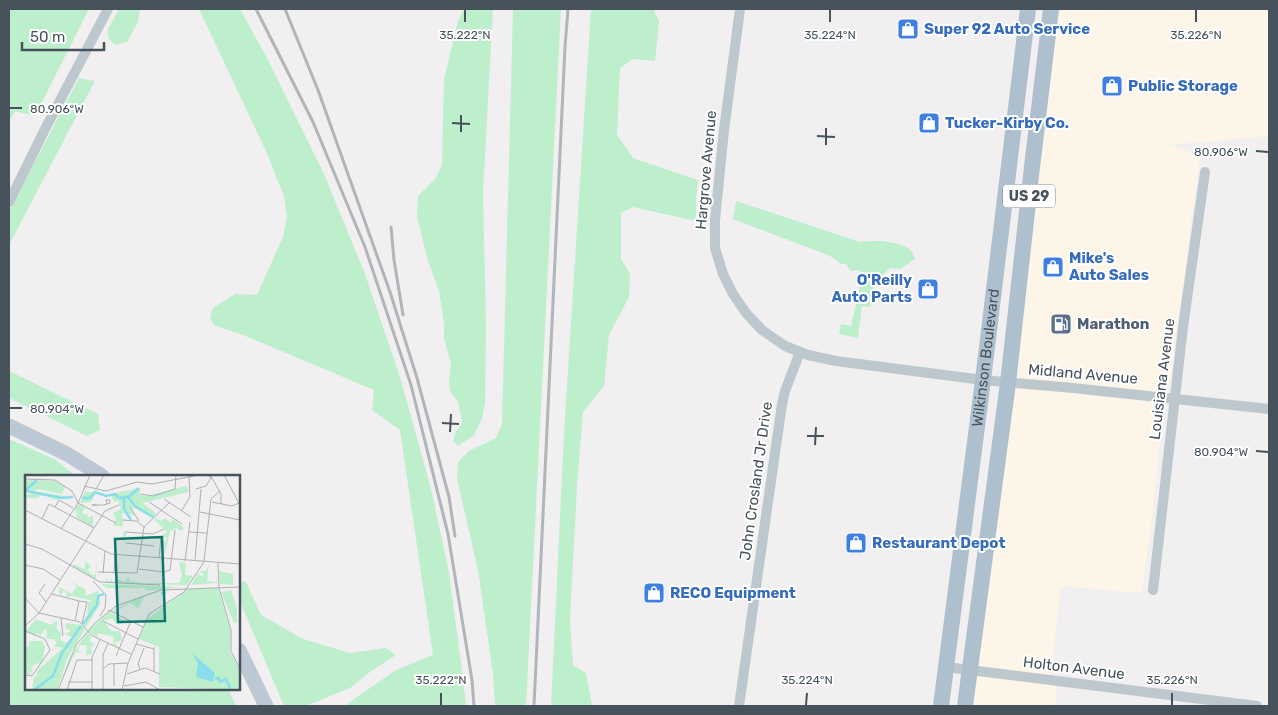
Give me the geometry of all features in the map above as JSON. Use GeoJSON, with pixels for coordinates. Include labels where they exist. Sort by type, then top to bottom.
{"type":"FeatureCollection","features":[{"type":"Feature","properties":{"kind":"main road","name":"Wilkinson Boulevard"},"geometry":{"type":"LineString","coordinates":[[941,706],[984,380],[1028,9]]}},
{"type":"Feature","properties":{"kind":"main road","name":"Wilkinson Boulevard"},"geometry":{"type":"LineString","coordinates":[[965,706],[1008,382],[1051,9]]}},
{"type":"Feature","properties":{"kind":"main road"},"geometry":{"type":"LineString","coordinates":[[9,426],[67,454],[100,475]]}},
{"type":"Feature","properties":{"kind":"main road"},"geometry":{"type":"LineString","coordinates":[[240,652],[266,706]]}},
{"type":"Feature","properties":{"kind":"street"},"geometry":{"type":"LineString","coordinates":[[9,200],[108,9]]}},
{"type":"Feature","properties":{"kind":"street","name":"Hargrove Avenue"},"geometry":{"type":"LineString","coordinates":[[740,9],[724,130],[716,211],[715,248],[723,274],[733,294],[746,313],[762,330],[785,346],[808,356],[984,380]]}},
{"type":"Feature","properties":{"kind":"street","name":"Louisiana Avenue"},"geometry":{"type":"LineString","coordinates":[[1153,590],[1183,327],[1205,172]]}},
{"type":"Feature","properties":{"kind":"street","name":"John Crosland Jr Drive"},"geometry":{"type":"LineString","coordinates":[[739,706],[782,404],[800,352]]}},
{"type":"Feature","properties":{"kind":"street","name":"Midland Avenue"},"geometry":{"type":"LineString","coordinates":[[984,380],[1269,409]]}},
{"type":"Feature","properties":{"kind":"street","name":"Holton Avenue"},"geometry":{"type":"LineString","coordinates":[[946,667],[1257,706]]}},
{"type":"Feature","properties":{"kind":"shaded area"},"geometry":{"type":"Polygon","coordinates":[[[1060,9],[1269,9],[1269,136],[1170,145],[1200,155],[1170,382],[1165,388],[1153,510],[1142,593],[1061,586],[1051,675],[1057,690],[1055,706],[973,706],[1056,33],[1060,9]]]}},
{"type":"Feature","properties":{"kind":"green space"},"geometry":{"type":"Polygon","coordinates":[[[9,9],[89,9],[35,116],[15,111],[9,122],[9,9]]]}},
{"type":"Feature","properties":{"kind":"green space"},"geometry":{"type":"Polygon","coordinates":[[[119,9],[140,9],[138,22],[127,42],[115,45],[108,38],[108,29],[119,9]]]}},
{"type":"Feature","properties":{"kind":"green space"},"geometry":{"type":"Polygon","coordinates":[[[199,9],[240,9],[266,56],[324,174],[365,274],[400,377],[431,489],[449,572],[466,706],[344,706],[396,670],[433,655],[400,430],[372,410],[374,390],[243,335],[214,325],[210,318],[213,308],[235,294],[257,295],[283,237],[287,218],[284,196],[265,149],[199,9]]]}},
{"type":"Feature","properties":{"kind":"green space"},"geometry":{"type":"Polygon","coordinates":[[[464,9],[493,9],[483,193],[486,326],[485,402],[482,419],[474,435],[458,446],[453,441],[462,423],[458,402],[450,391],[451,363],[444,338],[444,323],[439,291],[427,258],[417,216],[418,196],[436,178],[442,164],[444,80],[458,21],[464,9]]]}},
{"type":"Feature","properties":{"kind":"green space"},"geometry":{"type":"Polygon","coordinates":[[[513,9],[561,9],[526,706],[495,706],[493,674],[478,570],[457,479],[458,462],[469,451],[496,438],[502,424],[513,9]]]}},
{"type":"Feature","properties":{"kind":"green space"},"geometry":{"type":"Polygon","coordinates":[[[591,9],[653,9],[659,21],[655,61],[633,59],[620,68],[617,135],[633,158],[698,180],[696,221],[633,207],[621,213],[621,259],[630,274],[629,297],[609,335],[604,386],[583,412],[577,485],[570,621],[573,665],[586,673],[592,706],[551,706],[564,433],[591,9]]]}},
{"type":"Feature","properties":{"kind":"green space"},"geometry":{"type":"Polygon","coordinates":[[[79,78],[95,81],[9,245],[9,211],[79,78]]]}},
{"type":"Feature","properties":{"kind":"green space"},"geometry":{"type":"Polygon","coordinates":[[[736,201],[860,242],[879,241],[901,245],[912,252],[915,259],[900,269],[890,268],[883,275],[878,274],[877,285],[873,284],[870,307],[862,306],[858,338],[839,334],[841,324],[851,326],[862,277],[860,270],[851,271],[846,264],[841,264],[830,256],[733,219],[736,201]]]}},
{"type":"Feature","properties":{"kind":"green space"},"geometry":{"type":"Polygon","coordinates":[[[9,371],[98,414],[100,430],[87,436],[9,398],[9,371]]]}},
{"type":"Feature","properties":{"kind":"green space"},"geometry":{"type":"Polygon","coordinates":[[[9,439],[56,460],[74,475],[25,475],[25,690],[228,690],[236,706],[9,706],[9,439]]]}},
{"type":"Feature","properties":{"kind":"green space"},"geometry":{"type":"Polygon","coordinates":[[[240,581],[246,582],[261,615],[303,639],[350,653],[386,648],[396,655],[350,688],[306,706],[284,706],[240,601],[240,581]]]}},
{"type":"Feature","properties":{"kind":"railway"},"geometry":{"type":"LineString","coordinates":[[256,9],[313,122],[365,247],[411,385],[448,534],[472,680],[474,706]]}},
{"type":"Feature","properties":{"kind":"railway"},"geometry":{"type":"LineString","coordinates":[[285,9],[318,90],[390,292],[417,378],[449,497],[455,536]]}},
{"type":"Feature","properties":{"kind":"railway"},"geometry":{"type":"LineString","coordinates":[[534,706],[568,9]]}},
{"type":"Feature","properties":{"kind":"railway"},"geometry":{"type":"LineString","coordinates":[[391,227],[403,315]]}},
{"type":"Feature","properties":{"kind":"place","name":"Super 92 Auto Service"},"geometry":{"type":"Point","coordinates":[908,29]}},
{"type":"Feature","properties":{"kind":"place","name":"Public Storage"},"geometry":{"type":"Point","coordinates":[1112,86]}},
{"type":"Feature","properties":{"kind":"place","name":"Tucker-Kirby Co."},"geometry":{"type":"Point","coordinates":[929,123]}},
{"type":"Feature","properties":{"kind":"place","name":"Mike's Auto Sales"},"geometry":{"type":"Point","coordinates":[1053,267]}},
{"type":"Feature","properties":{"kind":"place","name":"O'Reilly Auto Parts"},"geometry":{"type":"Point","coordinates":[928,289]}},
{"type":"Feature","properties":{"kind":"place","name":"Marathon"},"geometry":{"type":"Point","coordinates":[1061,324]}},
{"type":"Feature","properties":{"kind":"place","name":"Restaurant Depot"},"geometry":{"type":"Point","coordinates":[856,543]}},
{"type":"Feature","properties":{"kind":"place","name":"RECO Equipment"},"geometry":{"type":"Point","coordinates":[654,593]}}]}
